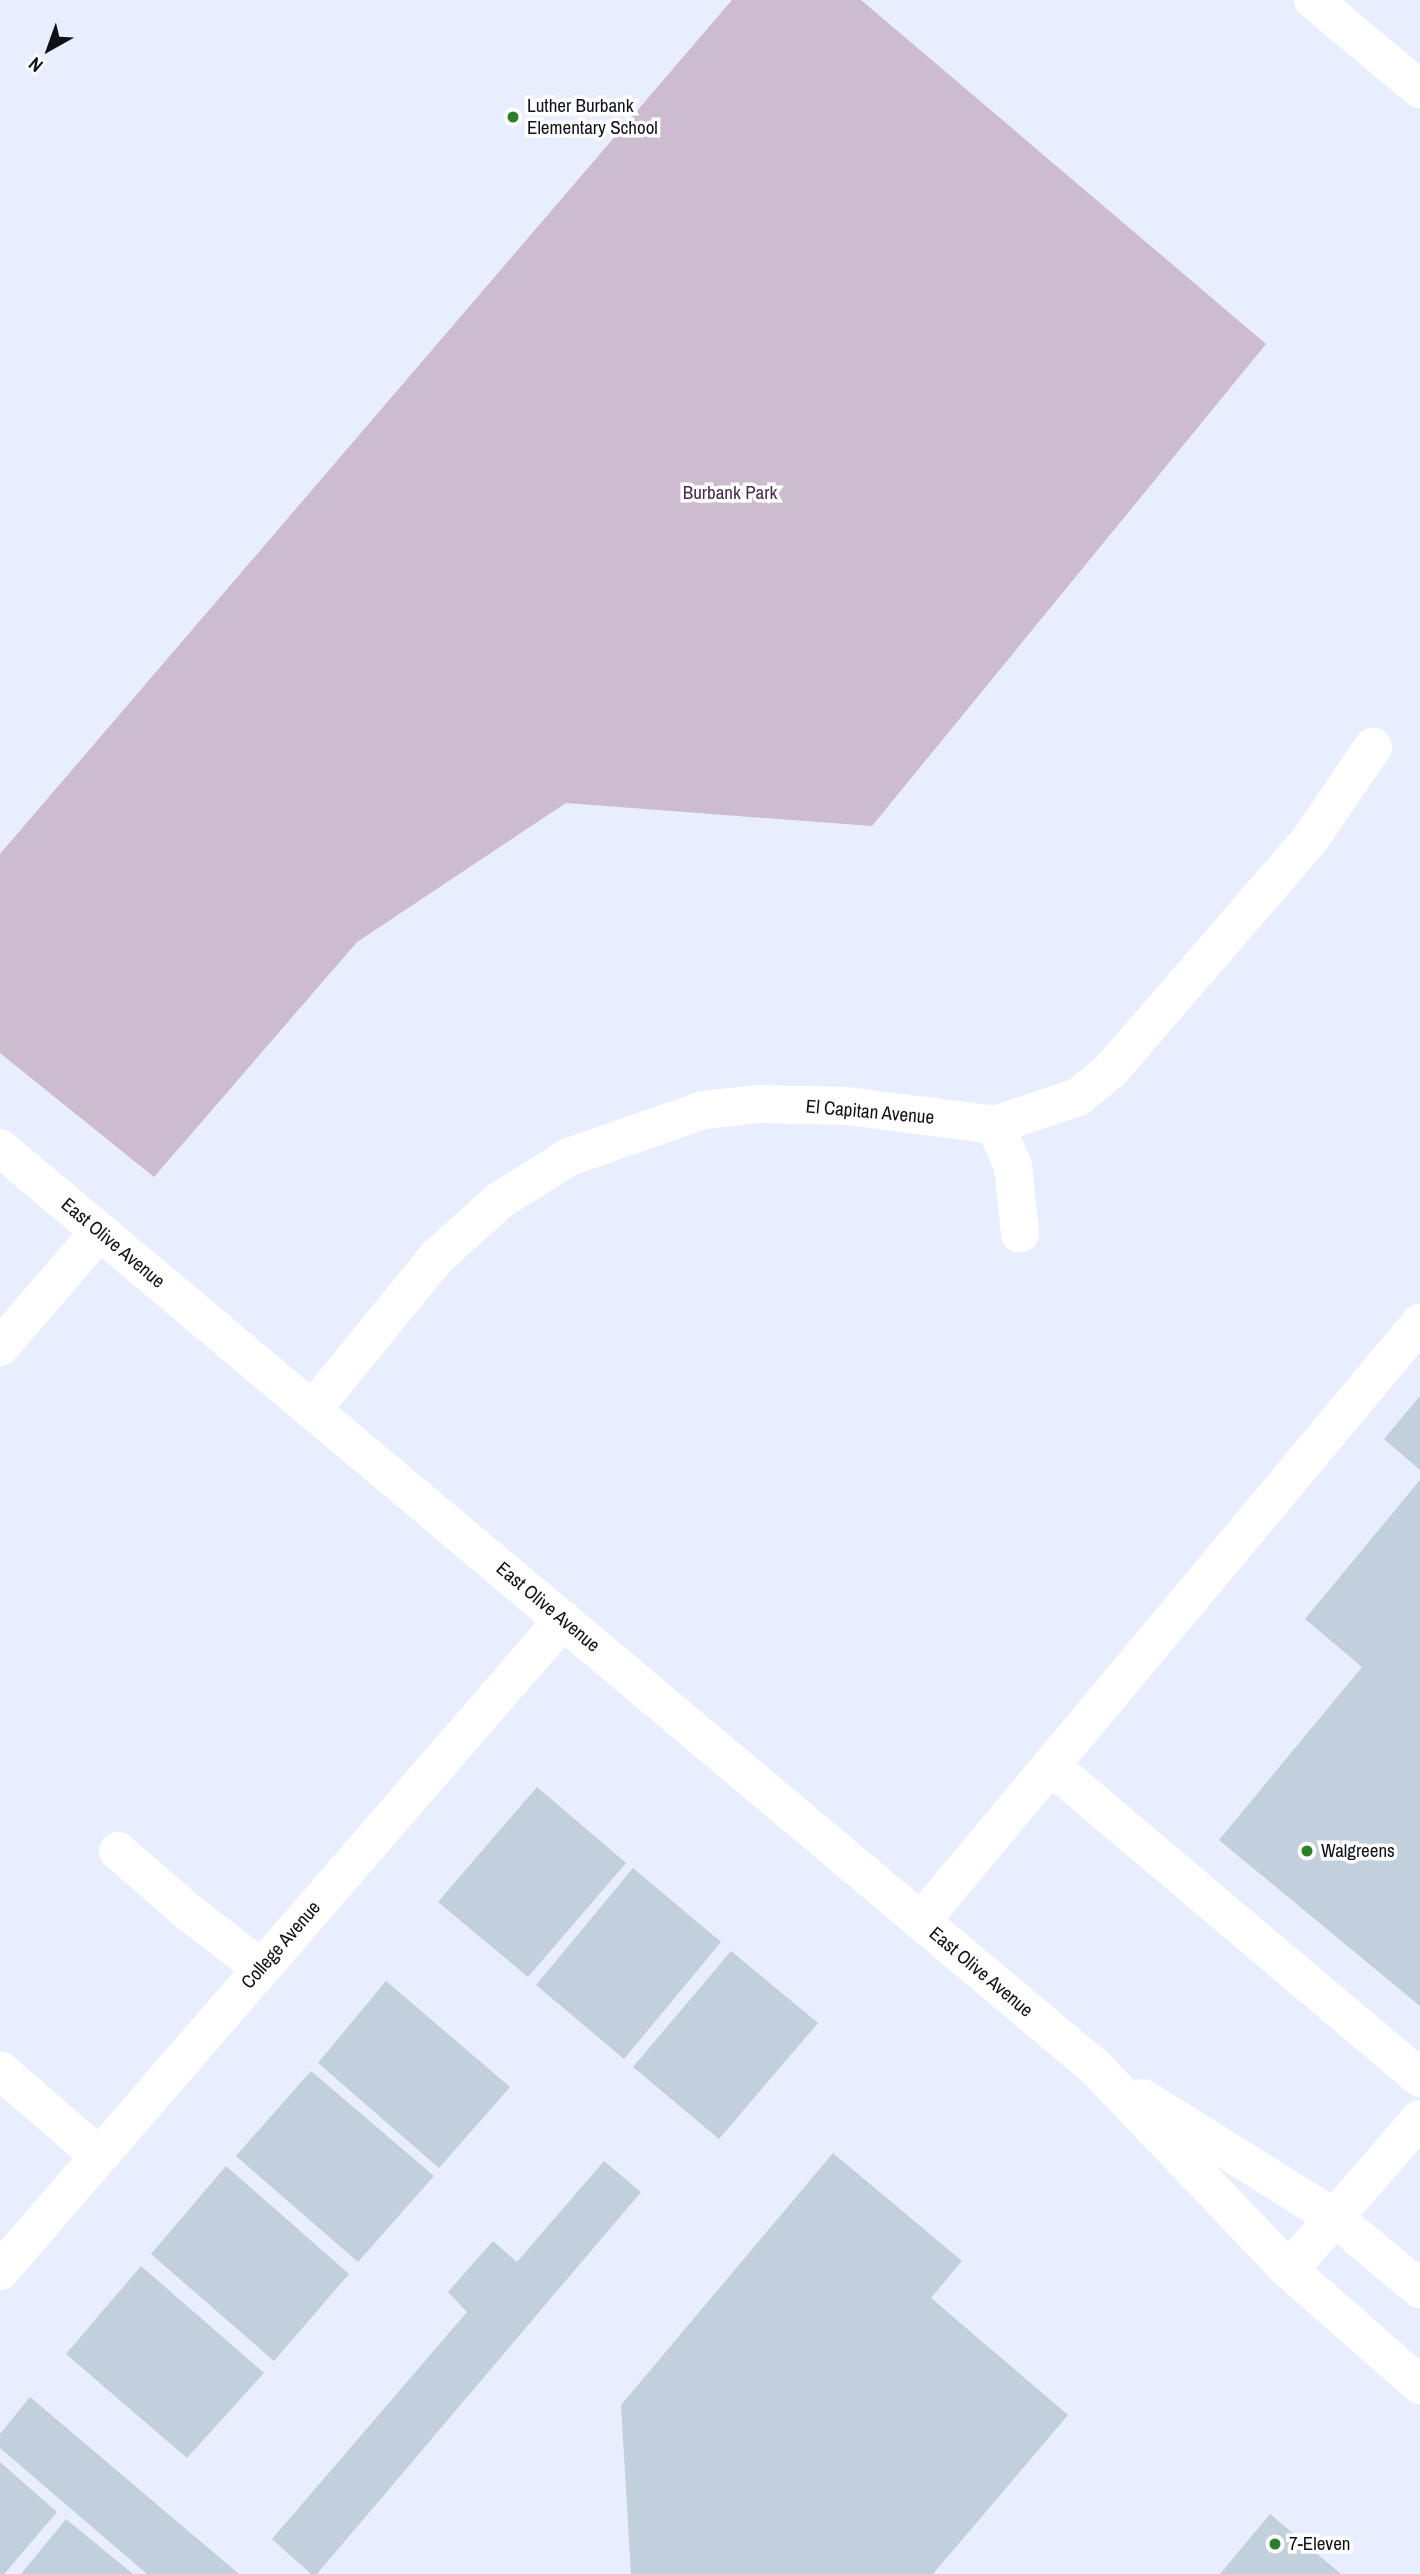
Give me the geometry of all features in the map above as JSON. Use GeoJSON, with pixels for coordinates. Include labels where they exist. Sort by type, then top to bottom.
{"type":"FeatureCollection","features":[{"type":"Feature","properties":{"kind":"street"},"geometry":{"type":"LineString","coordinates":[[1313,0],[1420,89]]}},
{"type":"Feature","properties":{"kind":"street","name":"El Capitan Avenue"},"geometry":{"type":"LineString","coordinates":[[312,1410],[437,1257],[499,1201],[569,1157],[702,1110],[759,1104],[846,1106],[995,1125],[1078,1097],[1111,1070],[1309,841],[1373,747]]}},
{"type":"Feature","properties":{"kind":"street"},"geometry":{"type":"LineString","coordinates":[[995,1125],[1013,1166],[1020,1234]]}},
{"type":"Feature","properties":{"kind":"street","name":"East Olive Avenue"},"geometry":{"type":"LineString","coordinates":[[0,1147],[1095,2067],[1289,2270],[1420,2385]]}},
{"type":"Feature","properties":{"kind":"street"},"geometry":{"type":"LineString","coordinates":[[0,1347],[100,1231]]}},
{"type":"Feature","properties":{"kind":"street"},"geometry":{"type":"LineString","coordinates":[[921,1921],[1420,1323]]}},
{"type":"Feature","properties":{"kind":"street","name":"College Avenue"},"geometry":{"type":"LineString","coordinates":[[0,2271],[563,1620]]}},
{"type":"Feature","properties":{"kind":"street"},"geometry":{"type":"LineString","coordinates":[[1051,1766],[1420,2078]]}},
{"type":"Feature","properties":{"kind":"street"},"geometry":{"type":"LineString","coordinates":[[118,1851],[187,1912],[261,1968]]}},
{"type":"Feature","properties":{"kind":"street","name":"East Olive Avenue"},"geometry":{"type":"LineString","coordinates":[[1095,2067],[1335,2218],[1420,2289]]}},
{"type":"Feature","properties":{"kind":"street"},"geometry":{"type":"LineString","coordinates":[[0,2070],[99,2156]]}},
{"type":"Feature","properties":{"kind":"street"},"geometry":{"type":"LineString","coordinates":[[1289,2270],[1420,2119]]}},
{"type":"Feature","properties":{"kind":"green space","name":"Burbank Park"},"geometry":{"type":"Polygon","coordinates":[[[732,0],[861,0],[1266,344],[872,826],[566,803],[357,942],[154,1177],[0,1053],[0,854],[732,0]]]}},
{"type":"Feature","properties":{"kind":"building"},"geometry":{"type":"Polygon","coordinates":[[[1420,1396],[1420,1470],[1384,1439],[1420,1396]]]}},
{"type":"Feature","properties":{"kind":"building","name":"Walgreens"},"geometry":{"type":"Polygon","coordinates":[[[1420,1480],[1420,2006],[1219,1840],[1362,1667],[1305,1619],[1420,1480]]]}},
{"type":"Feature","properties":{"kind":"building"},"geometry":{"type":"Polygon","coordinates":[[[537,1787],[626,1863],[528,1977],[438,1902],[537,1787]]]}},
{"type":"Feature","properties":{"kind":"building"},"geometry":{"type":"Polygon","coordinates":[[[633,1868],[721,1942],[624,2059],[536,1985],[633,1868]]]}},
{"type":"Feature","properties":{"kind":"building"},"geometry":{"type":"Polygon","coordinates":[[[731,1951],[818,2023],[719,2139],[633,2067],[731,1951]]]}},
{"type":"Feature","properties":{"kind":"building"},"geometry":{"type":"Polygon","coordinates":[[[386,1981],[510,2087],[439,2168],[318,2063],[386,1981]]]}},
{"type":"Feature","properties":{"kind":"building"},"geometry":{"type":"Polygon","coordinates":[[[311,2071],[434,2176],[358,2262],[236,2156],[311,2071]]]}},
{"type":"Feature","properties":{"kind":"building"},"geometry":{"type":"Polygon","coordinates":[[[833,2153],[962,2261],[931,2298],[1068,2415],[933,2574],[631,2574],[621,2405],[833,2153]]]}},
{"type":"Feature","properties":{"kind":"building"},"geometry":{"type":"Polygon","coordinates":[[[604,2161],[641,2192],[317,2574],[311,2574],[272,2539],[467,2312],[448,2292],[493,2241],[517,2262],[604,2161]]]}},
{"type":"Feature","properties":{"kind":"building"},"geometry":{"type":"Polygon","coordinates":[[[226,2166],[349,2274],[274,2361],[151,2254],[226,2166]]]}},
{"type":"Feature","properties":{"kind":"building"},"geometry":{"type":"Polygon","coordinates":[[[141,2266],[264,2373],[187,2458],[66,2354],[141,2266]]]}},
{"type":"Feature","properties":{"kind":"building"},"geometry":{"type":"Polygon","coordinates":[[[30,2397],[239,2574],[147,2574],[0,2448],[0,2434],[30,2397]]]}},
{"type":"Feature","properties":{"kind":"building"},"geometry":{"type":"Polygon","coordinates":[[[0,2462],[57,2512],[4,2574],[0,2574],[0,2462]]]}},
{"type":"Feature","properties":{"kind":"building","name":"7-Eleven"},"geometry":{"type":"Polygon","coordinates":[[[1270,2514],[1341,2574],[1220,2574],[1270,2514]]]}},
{"type":"Feature","properties":{"kind":"building"},"geometry":{"type":"Polygon","coordinates":[[[66,2519],[133,2574],[21,2574],[66,2519]]]}},
{"type":"Feature","properties":{"kind":"place","name":"Luther Burbank Elementary School"},"geometry":{"type":"Point","coordinates":[513,117]}},
{"type":"Feature","properties":{"kind":"place","name":"Walgreens"},"geometry":{"type":"Point","coordinates":[1307,1851]}},
{"type":"Feature","properties":{"kind":"place","name":"7-Eleven"},"geometry":{"type":"Point","coordinates":[1275,2544]}}]}
